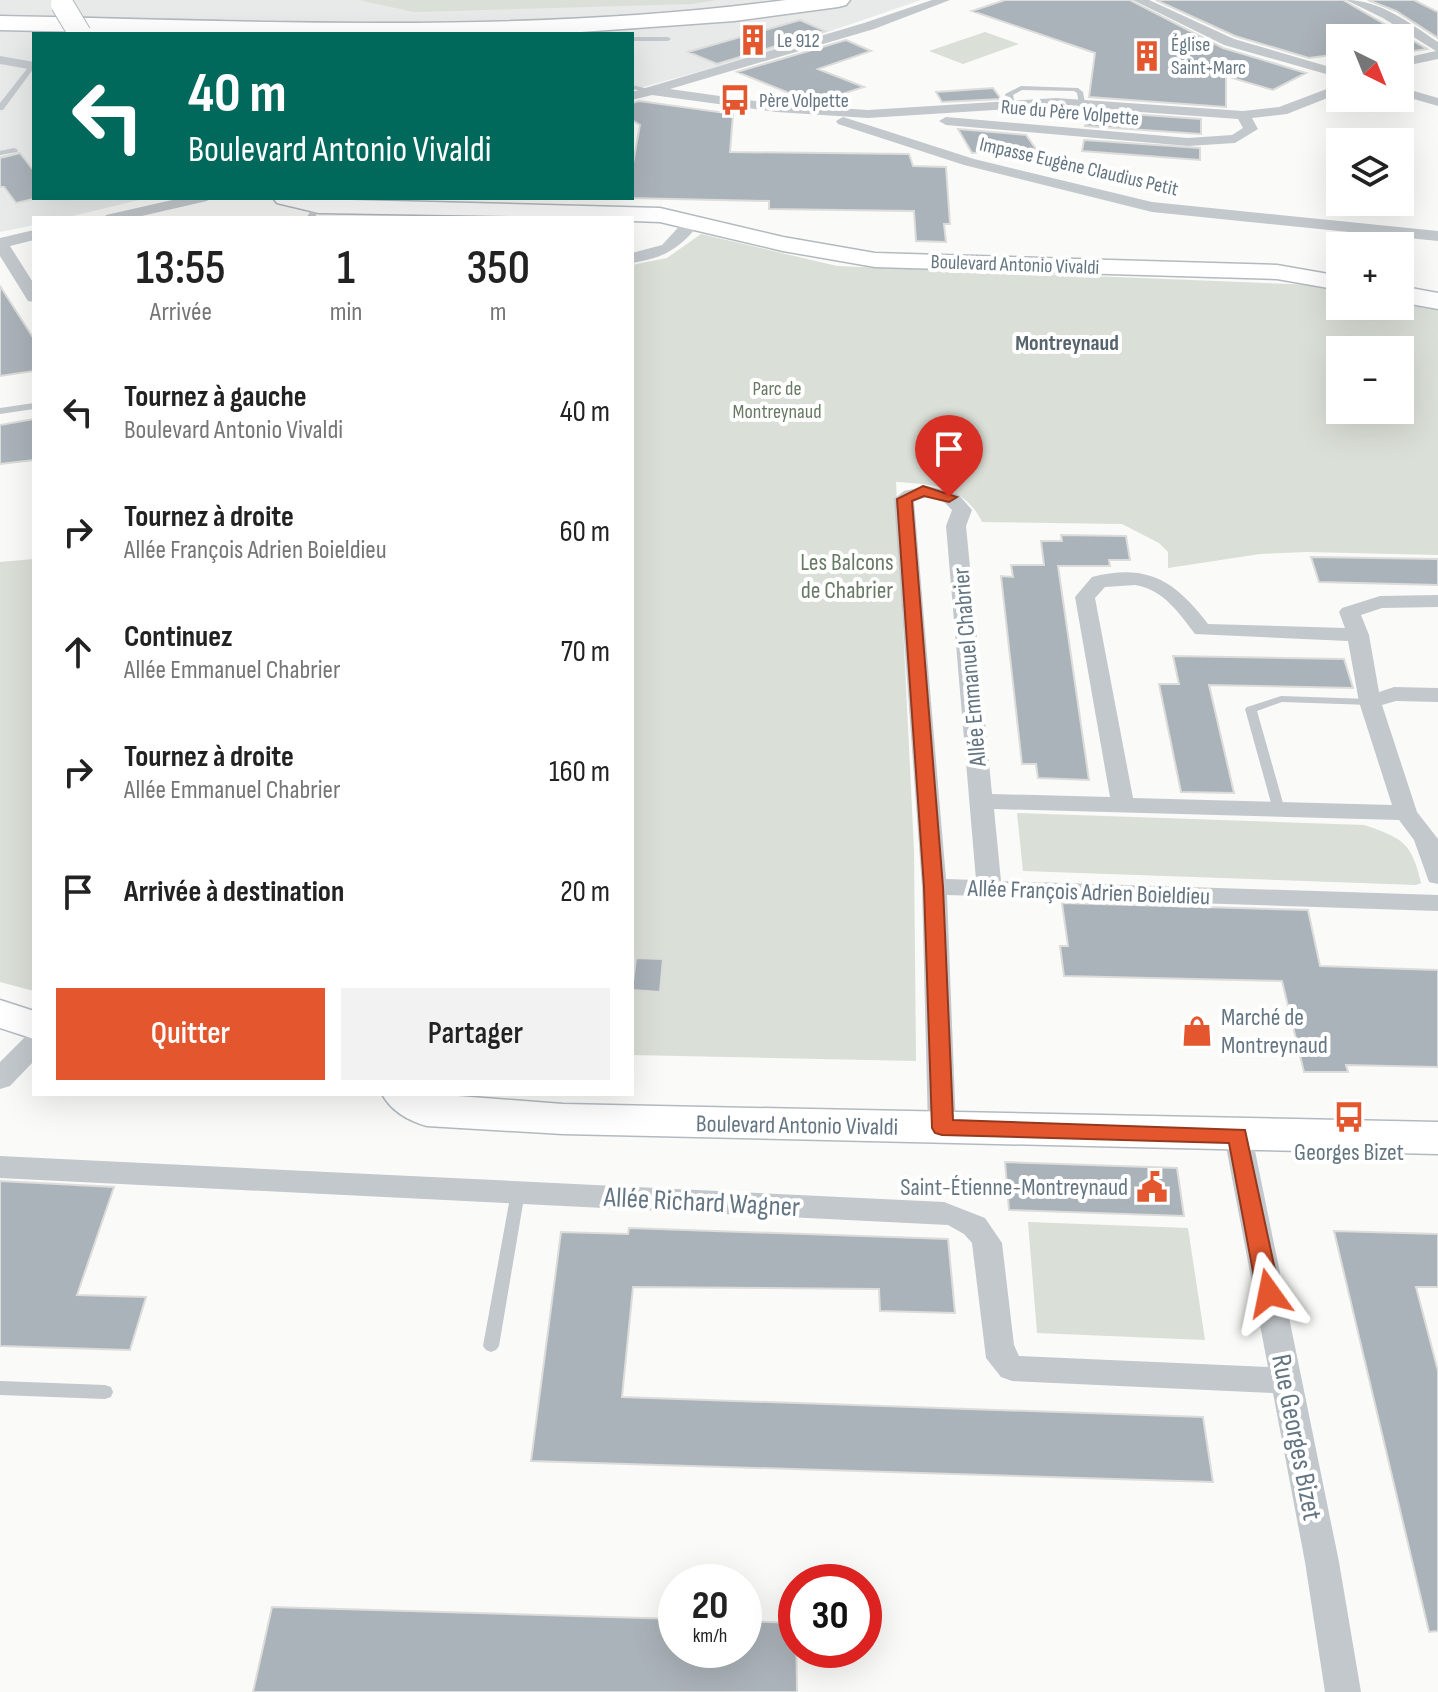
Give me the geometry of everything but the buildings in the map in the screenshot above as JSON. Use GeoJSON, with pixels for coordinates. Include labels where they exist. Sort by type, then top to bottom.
{"type":"FeatureCollection","features":[{"type":"Feature","properties":{"kind":"highway"},"geometry":{"type":"LineString","coordinates":[[0,14],[426,20],[598,17],[774,0]]}},
{"type":"Feature","properties":{"kind":"highway"},"geometry":{"type":"LineString","coordinates":[[0,23],[315,30],[518,28],[680,20],[838,0]]}},
{"type":"Feature","properties":{"kind":"highway"},"geometry":{"type":"LineString","coordinates":[[227,18],[291,5]]}},
{"type":"Feature","properties":{"kind":"highway"},"geometry":{"type":"LineString","coordinates":[[374,7],[426,20]]}},
{"type":"Feature","properties":{"kind":"highway"},"geometry":{"type":"LineString","coordinates":[[500,32],[518,28]]}},
{"type":"Feature","properties":{"kind":"street"},"geometry":{"type":"LineString","coordinates":[[634,96],[869,26],[944,0]]}},
{"type":"Feature","properties":{"kind":"street"},"geometry":{"type":"LineString","coordinates":[[1139,0],[1229,42],[1326,70]]}},
{"type":"Feature","properties":{"kind":"street"},"geometry":{"type":"LineString","coordinates":[[1352,0],[1388,15],[1438,48]]}},
{"type":"Feature","properties":{"kind":"street"},"geometry":{"type":"LineString","coordinates":[[62,2],[79,32]]}},
{"type":"Feature","properties":{"kind":"street"},"geometry":{"type":"LineString","coordinates":[[1414,60],[1438,55]]}},
{"type":"Feature","properties":{"kind":"street"},"geometry":{"type":"LineString","coordinates":[[0,60],[32,65]]}},
{"type":"Feature","properties":{"kind":"street","name":"Rue du Père Volpette"},"geometry":{"type":"LineString","coordinates":[[654,91],[814,112],[1188,142],[1235,139],[1251,129],[1243,115]]}},
{"type":"Feature","properties":{"kind":"street","name":"Rue du Père Volpette"},"geometry":{"type":"LineString","coordinates":[[868,114],[1081,103],[1243,115],[1282,111],[1326,94]]}},
{"type":"Feature","properties":{"kind":"street"},"geometry":{"type":"LineString","coordinates":[[1414,95],[1438,102]]}},
{"type":"Feature","properties":{"kind":"street","name":"Impasse Eugène Claudius Petit"},"geometry":{"type":"LineString","coordinates":[[814,112],[969,162],[1152,207],[1438,236]]}},
{"type":"Feature","properties":{"kind":"street"},"geometry":{"type":"LineString","coordinates":[[121,216],[192,200]]}},
{"type":"Feature","properties":{"kind":"street","name":"Boulevard Antonio Vivaldi"},"geometry":{"type":"LineString","coordinates":[[291,200],[312,207],[660,215],[783,244],[875,260],[1277,272],[1326,281]]}},
{"type":"Feature","properties":{"kind":"street"},"geometry":{"type":"LineString","coordinates":[[634,258],[657,255],[679,242],[693,221]]}},
{"type":"Feature","properties":{"kind":"street"},"geometry":{"type":"LineString","coordinates":[[32,235],[0,243],[32,294]]}},
{"type":"Feature","properties":{"kind":"street"},"geometry":{"type":"LineString","coordinates":[[1414,297],[1438,301]]}},
{"type":"Feature","properties":{"kind":"street","name":"Allée Emmanuel Chabrier"},"geometry":{"type":"LineString","coordinates":[[934,887],[904,499],[923,491],[949,497],[962,510],[956,526],[989,888]]}},
{"type":"Feature","properties":{"kind":"street"},"geometry":{"type":"LineString","coordinates":[[1123,806],[1085,597],[1099,581],[1121,578],[1161,584],[1173,592],[1202,630],[1358,635]]}},
{"type":"Feature","properties":{"kind":"street"},"geometry":{"type":"LineString","coordinates":[[1438,601],[1380,602],[1349,612],[1358,635],[1370,702],[1406,813],[1426,839],[1438,876]]}},
{"type":"Feature","properties":{"kind":"street"},"geometry":{"type":"LineString","coordinates":[[1370,702],[1394,694],[1438,695]]}},
{"type":"Feature","properties":{"kind":"street","name":"Allée Emmanuel Chabrier"},"geometry":{"type":"LineString","coordinates":[[981,801],[1406,813]]}},
{"type":"Feature","properties":{"kind":"street","name":"Allée François Adrien Boieldieu"},"geometry":{"type":"LineString","coordinates":[[942,1128],[934,887],[1438,903]]}},
{"type":"Feature","properties":{"kind":"street"},"geometry":{"type":"LineString","coordinates":[[0,1014],[32,1026]]}},
{"type":"Feature","properties":{"kind":"street"},"geometry":{"type":"LineString","coordinates":[[0,1030],[32,1027]]}},
{"type":"Feature","properties":{"kind":"street"},"geometry":{"type":"LineString","coordinates":[[0,1079],[32,1046]]}},
{"type":"Feature","properties":{"kind":"street","name":"Boulevard Antonio Vivaldi"},"geometry":{"type":"LineString","coordinates":[[405,1096],[427,1111],[563,1119],[1438,1138]]}},
{"type":"Feature","properties":{"kind":"street","name":"Rue Georges Bizet"},"geometry":{"type":"LineString","coordinates":[[1238,1136],[1322,1562],[1343,1692]]}},
{"type":"Feature","properties":{"kind":"street","name":"Allée Richard Wagner"},"geometry":{"type":"LineString","coordinates":[[0,1167],[944,1213],[980,1228],[987,1243],[1001,1358],[1012,1368],[1287,1381]]}},
{"type":"Feature","properties":{"kind":"lane"},"geometry":{"type":"LineString","coordinates":[[634,39],[668,39]]}},
{"type":"Feature","properties":{"kind":"lane"},"geometry":{"type":"LineString","coordinates":[[0,108],[32,65]]}},
{"type":"Feature","properties":{"kind":"lane"},"geometry":{"type":"LineString","coordinates":[[634,87],[654,91]]}},
{"type":"Feature","properties":{"kind":"lane"},"geometry":{"type":"LineString","coordinates":[[0,153],[14,150]]}},
{"type":"Feature","properties":{"kind":"lane"},"geometry":{"type":"LineString","coordinates":[[0,411],[32,406]]}},
{"type":"Feature","properties":{"kind":"lane"},"geometry":{"type":"LineString","coordinates":[[1279,810],[1251,709],[1281,699],[1370,702]]}},
{"type":"Feature","properties":{"kind":"lane"},"geometry":{"type":"LineString","coordinates":[[491,1346],[518,1192]]}},
{"type":"Feature","properties":{"kind":"lane"},"geometry":{"type":"LineString","coordinates":[[0,1388],[105,1392]]}},
{"type":"Feature","properties":{"kind":"shaded area"},"geometry":{"type":"Polygon","coordinates":[[[0,0],[921,0],[764,54],[634,89],[634,32],[32,32],[32,200],[139,200],[72,216],[32,216],[32,225],[0,232],[0,0]]]}},
{"type":"Feature","properties":{"kind":"green space"},"geometry":{"type":"Polygon","coordinates":[[[359,0],[717,0],[692,4],[414,12],[359,0]]]}},
{"type":"Feature","properties":{"kind":"green space"},"geometry":{"type":"Polygon","coordinates":[[[985,32],[1019,44],[963,64],[929,51],[985,32]]]}},
{"type":"Feature","properties":{"kind":"green space","name":"Parc de Montreynaud"},"geometry":{"type":"Polygon","coordinates":[[[701,234],[837,266],[1316,285],[1326,287],[1326,320],[1414,320],[1414,305],[1438,310],[1438,555],[1260,554],[1168,568],[1168,552],[1159,543],[1122,524],[982,522],[975,510],[957,494],[935,486],[896,482],[914,850],[916,1061],[634,1055],[634,265],[667,258],[701,234]]]}},
{"type":"Feature","properties":{"kind":"green space"},"geometry":{"type":"Polygon","coordinates":[[[32,559],[32,990],[0,982],[0,562],[32,559]]]}},
{"type":"Feature","properties":{"kind":"green space"},"geometry":{"type":"Polygon","coordinates":[[[1017,813],[1364,825],[1404,844],[1414,859],[1421,883],[1023,871],[1017,813]]]}},
{"type":"Feature","properties":{"kind":"green space"},"geometry":{"type":"Polygon","coordinates":[[[1028,1222],[1188,1228],[1205,1340],[1037,1333],[1028,1222]]]}},
{"type":"Feature","properties":{"kind":"place","name":"Le 912"},"geometry":{"type":"Point","coordinates":[753,40]}},
{"type":"Feature","properties":{"kind":"place","name":"Église Saint-Marc"},"geometry":{"type":"Point","coordinates":[1147,56]}},
{"type":"Feature","properties":{"kind":"place","name":"Père Volpette"},"geometry":{"type":"Point","coordinates":[735,100]}},
{"type":"Feature","properties":{"kind":"place","name":"Marché de Montreynaud"},"geometry":{"type":"Point","coordinates":[1197,1031]}},
{"type":"Feature","properties":{"kind":"place","name":"Georges Bizet"},"geometry":{"type":"Point","coordinates":[1349,1117]}},
{"type":"Feature","properties":{"kind":"place","name":"Saint-Étienne-Montreynaud"},"geometry":{"type":"Point","coordinates":[1152,1187]}},
{"type":"Feature","properties":{"kind":"district","name":"Montreynaud"},"geometry":{"type":"Point","coordinates":[1067,342]}},
{"type":"Feature","properties":{"kind":"route"},"geometry":{"type":"LineString","coordinates":[[949,497],[923,491],[912,493],[904,499],[934,887],[942,1128],[1238,1136],[1269,1293]]}},
{"type":"Feature","properties":{"kind":"park label","name":"Les Balcons de Chabrier"},"geometry":{"type":"Point","coordinates":[847,576]}}]}
